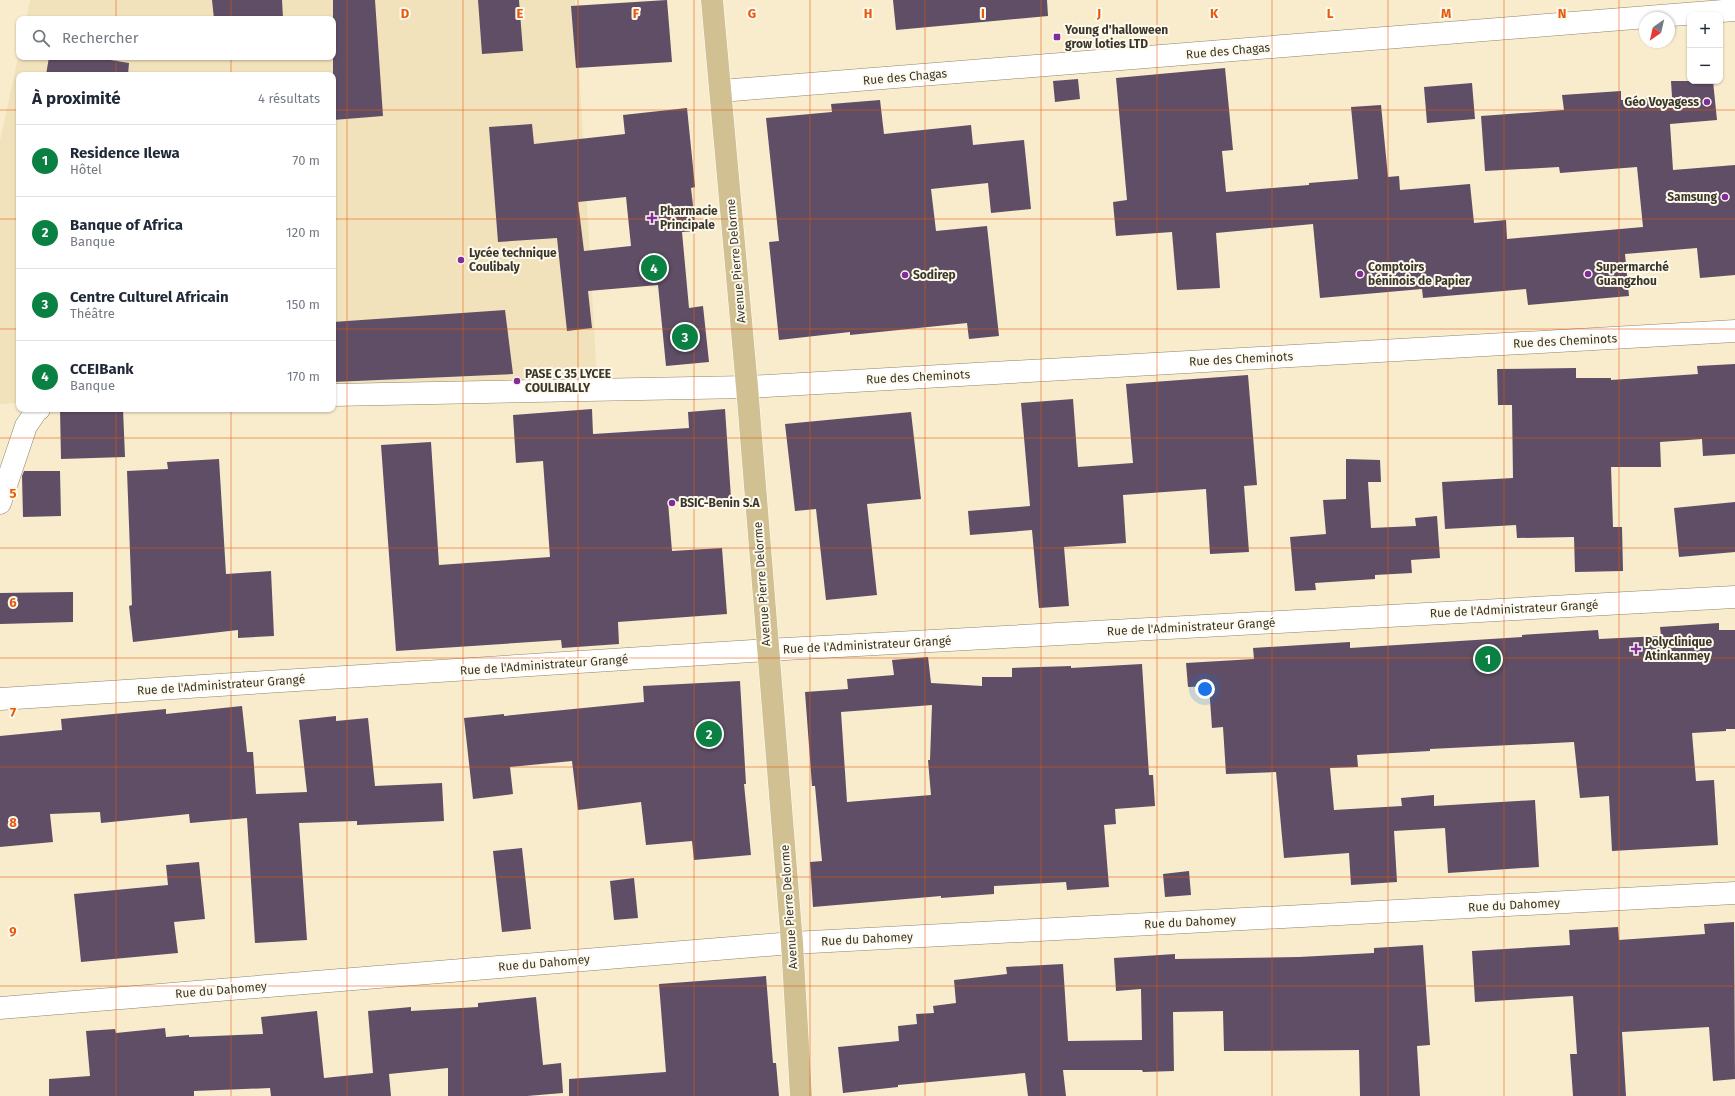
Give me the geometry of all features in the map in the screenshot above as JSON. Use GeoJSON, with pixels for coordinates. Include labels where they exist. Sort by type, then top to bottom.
{"type":"FeatureCollection","features":[{"type":"Feature","properties":{"kind":"main road","name":"Avenue Pierre Delorme"},"geometry":{"type":"LineString","coordinates":[[712,0],[747,387],[792,943],[801,1096]]}},
{"type":"Feature","properties":{"kind":"street","name":"Rue des Chagas"},"geometry":{"type":"LineString","coordinates":[[721,91],[1735,10]]}},
{"type":"Feature","properties":{"kind":"street","name":"Rue des Cheminots"},"geometry":{"type":"LineString","coordinates":[[336,395],[747,387],[1735,331]]}},
{"type":"Feature","properties":{"kind":"street"},"geometry":{"type":"LineString","coordinates":[[0,503],[26,426],[36,412]]}},
{"type":"Feature","properties":{"kind":"street","name":"Rue de l'Administrateur Grangé"},"geometry":{"type":"LineString","coordinates":[[0,700],[768,650],[1735,597]]}},
{"type":"Feature","properties":{"kind":"street","name":"Rue du Dahomey"},"geometry":{"type":"LineString","coordinates":[[0,1008],[792,943],[1735,893]]}},
{"type":"Feature","properties":{"kind":"shaded area","name":"Lycée technique Coulibaly"},"geometry":{"type":"Polygon","coordinates":[[[30,0],[575,0],[597,378],[336,390],[336,72],[16,72],[16,403],[0,404],[0,141],[17,60],[336,60],[336,16],[27,16],[30,0]]]}},
{"type":"Feature","properties":{"kind":"building"},"geometry":{"type":"Polygon","coordinates":[[[212,0],[282,0],[283,16],[214,16],[212,0]]]}},
{"type":"Feature","properties":{"kind":"building"},"geometry":{"type":"Polygon","coordinates":[[[333,0],[375,0],[383,116],[336,120],[336,72],[333,72],[333,60],[336,60],[336,16],[333,16],[333,0]]]}},
{"type":"Feature","properties":{"kind":"building"},"geometry":{"type":"Polygon","coordinates":[[[478,0],[519,0],[523,51],[482,54],[478,0]]]}},
{"type":"Feature","properties":{"kind":"building"},"geometry":{"type":"Polygon","coordinates":[[[667,0],[672,62],[576,68],[571,6],[667,0]]]}},
{"type":"Feature","properties":{"kind":"building"},"geometry":{"type":"Polygon","coordinates":[[[893,0],[1047,0],[1048,16],[896,30],[893,0]]]}},
{"type":"Feature","properties":{"kind":"building"},"geometry":{"type":"Polygon","coordinates":[[[48,60],[110,60],[129,63],[128,72],[46,72],[48,60]]]}},
{"type":"Feature","properties":{"kind":"building"},"geometry":{"type":"Polygon","coordinates":[[[1225,68],[1233,150],[1222,151],[1226,192],[1358,179],[1351,107],[1381,105],[1388,177],[1399,176],[1400,190],[1470,184],[1474,223],[1506,220],[1507,239],[1643,227],[1637,167],[1560,173],[1559,167],[1485,171],[1481,116],[1564,110],[1562,95],[1621,91],[1621,100],[1672,97],[1671,81],[1687,81],[1687,84],[1713,84],[1717,120],[1670,124],[1673,170],[1735,165],[1735,275],[1700,278],[1697,248],[1625,254],[1629,296],[1528,305],[1526,289],[1423,298],[1422,289],[1320,298],[1313,224],[1216,233],[1220,288],[1177,290],[1172,232],[1116,236],[1113,202],[1127,200],[1116,78],[1225,68]]]}},
{"type":"Feature","properties":{"kind":"building"},"geometry":{"type":"Polygon","coordinates":[[[1078,79],[1080,99],[1055,102],[1053,81],[1078,79]]]}},
{"type":"Feature","properties":{"kind":"building"},"geometry":{"type":"Polygon","coordinates":[[[1472,83],[1475,119],[1427,123],[1424,87],[1472,83]]]}},
{"type":"Feature","properties":{"kind":"building"},"geometry":{"type":"Polygon","coordinates":[[[880,100],[884,134],[971,125],[973,145],[1024,140],[1031,209],[991,213],[988,183],[931,189],[936,231],[987,226],[999,336],[969,339],[967,323],[850,335],[850,332],[779,340],[769,242],[779,241],[766,118],[832,112],[831,104],[880,100]]]}},
{"type":"Feature","properties":{"kind":"building"},"geometry":{"type":"Polygon","coordinates":[[[687,108],[695,187],[691,188],[696,231],[682,232],[689,308],[703,306],[709,362],[666,366],[658,285],[588,291],[592,328],[567,331],[557,238],[498,242],[489,127],[532,124],[534,144],[625,134],[623,115],[687,108]],[[626,197],[578,202],[584,251],[631,246],[626,197]]]}},
{"type":"Feature","properties":{"kind":"building"},"geometry":{"type":"Polygon","coordinates":[[[505,310],[513,374],[336,382],[336,322],[505,310]]]}},
{"type":"Feature","properties":{"kind":"building"},"geometry":{"type":"Polygon","coordinates":[[[1735,364],[1735,454],[1703,456],[1702,439],[1660,442],[1661,467],[1611,467],[1613,527],[1622,527],[1623,571],[1575,572],[1574,537],[1517,538],[1516,525],[1445,529],[1442,482],[1513,478],[1512,405],[1498,405],[1497,369],[1576,368],[1576,378],[1611,378],[1611,380],[1698,374],[1697,366],[1735,364]]]}},
{"type":"Feature","properties":{"kind":"building"},"geometry":{"type":"Polygon","coordinates":[[[1248,375],[1257,485],[1244,486],[1249,552],[1210,554],[1206,489],[1123,495],[1126,543],[1064,547],[1069,606],[1039,608],[1032,530],[970,535],[968,511],[1030,506],[1021,403],[1073,399],[1078,467],[1133,463],[1126,384],[1248,375]]]}},
{"type":"Feature","properties":{"kind":"building"},"geometry":{"type":"Polygon","coordinates":[[[592,409],[593,434],[689,428],[688,412],[725,409],[731,498],[668,502],[672,551],[722,548],[727,614],[618,622],[619,644],[562,648],[561,640],[396,651],[381,445],[431,442],[439,565],[550,557],[543,461],[516,463],[513,415],[592,409]]]}},
{"type":"Feature","properties":{"kind":"building"},"geometry":{"type":"Polygon","coordinates":[[[60,412],[123,412],[125,457],[61,459],[60,412]]]}},
{"type":"Feature","properties":{"kind":"building"},"geometry":{"type":"Polygon","coordinates":[[[911,412],[921,499],[867,504],[877,595],[826,600],[816,509],[795,511],[785,424],[911,412]]]}},
{"type":"Feature","properties":{"kind":"building"},"geometry":{"type":"Polygon","coordinates":[[[219,459],[226,574],[271,571],[274,636],[238,638],[238,630],[133,642],[129,606],[132,605],[127,471],[168,469],[167,462],[219,459]]]}},
{"type":"Feature","properties":{"kind":"building"},"geometry":{"type":"Polygon","coordinates":[[[1346,459],[1380,460],[1381,482],[1368,482],[1371,528],[1416,526],[1415,518],[1437,516],[1440,558],[1411,560],[1412,573],[1375,575],[1375,579],[1315,583],[1316,590],[1295,591],[1290,537],[1326,534],[1323,500],[1346,499],[1346,459]]]}},
{"type":"Feature","properties":{"kind":"building"},"geometry":{"type":"Polygon","coordinates":[[[24,471],[60,471],[61,516],[23,517],[22,476],[24,471]]]}},
{"type":"Feature","properties":{"kind":"building"},"geometry":{"type":"Polygon","coordinates":[[[1735,502],[1735,552],[1679,557],[1674,508],[1735,502]]]}},
{"type":"Feature","properties":{"kind":"building"},"geometry":{"type":"Polygon","coordinates":[[[73,592],[73,622],[0,624],[0,593],[73,592]]]}},
{"type":"Feature","properties":{"kind":"building"},"geometry":{"type":"Polygon","coordinates":[[[1719,623],[1719,630],[1735,630],[1735,729],[1692,733],[1696,781],[1714,780],[1718,845],[1612,851],[1609,796],[1580,798],[1574,742],[1430,749],[1430,751],[1357,755],[1358,767],[1330,768],[1334,810],[1402,806],[1401,798],[1434,795],[1434,806],[1535,800],[1539,867],[1448,873],[1445,828],[1394,831],[1397,882],[1351,885],[1349,853],[1284,858],[1276,772],[1226,774],[1223,727],[1212,728],[1209,686],[1188,687],[1186,663],[1254,659],[1253,648],[1350,642],[1350,648],[1522,637],[1522,635],[1598,630],[1599,639],[1661,636],[1660,627],[1719,623]]]}},
{"type":"Feature","properties":{"kind":"building"},"geometry":{"type":"Polygon","coordinates":[[[928,657],[931,683],[982,686],[982,677],[1012,677],[1012,668],[1071,666],[1071,668],[1142,664],[1149,775],[1153,775],[1155,806],[1115,809],[1116,824],[1104,825],[1109,887],[1067,890],[1066,882],[994,886],[994,894],[941,898],[941,896],[813,907],[810,862],[822,861],[815,786],[812,786],[805,692],[848,689],[847,679],[894,675],[892,660],[928,657]],[[932,705],[841,712],[847,802],[931,795],[928,760],[930,760],[932,705]]]}},
{"type":"Feature","properties":{"kind":"building"},"geometry":{"type":"Polygon","coordinates":[[[740,681],[746,784],[744,784],[751,855],[694,860],[692,841],[646,845],[641,802],[578,810],[572,761],[510,767],[513,794],[473,799],[464,718],[504,714],[504,716],[644,702],[643,686],[740,681]]]}},
{"type":"Feature","properties":{"kind":"building"},"geometry":{"type":"Polygon","coordinates":[[[242,706],[247,752],[253,752],[256,794],[307,792],[299,720],[336,716],[336,721],[368,718],[375,786],[442,783],[444,821],[357,825],[357,821],[299,823],[307,940],[255,943],[247,818],[190,823],[189,814],[101,823],[100,812],[50,814],[53,842],[0,847],[0,736],[62,730],[61,719],[166,709],[166,714],[242,706]]]}},
{"type":"Feature","properties":{"kind":"building"},"geometry":{"type":"Polygon","coordinates":[[[522,848],[531,929],[502,932],[493,851],[522,848]]]}},
{"type":"Feature","properties":{"kind":"building"},"geometry":{"type":"Polygon","coordinates":[[[199,862],[205,919],[174,922],[178,953],[81,962],[74,894],[168,885],[166,865],[199,862]]]}},
{"type":"Feature","properties":{"kind":"building"},"geometry":{"type":"Polygon","coordinates":[[[1189,871],[1191,895],[1165,897],[1163,874],[1189,871]]]}},
{"type":"Feature","properties":{"kind":"building"},"geometry":{"type":"Polygon","coordinates":[[[634,878],[638,918],[614,920],[610,881],[634,878]]]}},
{"type":"Feature","properties":{"kind":"building"},"geometry":{"type":"Polygon","coordinates":[[[1734,922],[1735,1079],[1713,1081],[1709,1027],[1622,1032],[1626,1096],[1573,1096],[1570,1054],[1577,1054],[1573,996],[1475,1002],[1472,951],[1570,945],[1569,930],[1618,927],[1619,940],[1705,934],[1704,924],[1734,922]]]}},
{"type":"Feature","properties":{"kind":"building"},"geometry":{"type":"Polygon","coordinates":[[[1423,945],[1430,1045],[1417,1046],[1420,1096],[1360,1096],[1359,1050],[1224,1051],[1223,1011],[1173,1012],[1174,1071],[1143,1072],[1142,1070],[1063,1070],[1066,1096],[1028,1096],[1025,1073],[898,1085],[898,1087],[843,1093],[838,1047],[899,1041],[898,1026],[917,1024],[916,1014],[934,1013],[933,1006],[956,1003],[954,980],[1007,974],[1006,967],[1063,964],[1068,1041],[1142,1040],[1141,989],[1116,991],[1114,958],[1175,954],[1175,959],[1299,957],[1374,953],[1374,948],[1423,945]]]}},
{"type":"Feature","properties":{"kind":"building"},"geometry":{"type":"Polygon","coordinates":[[[766,976],[773,1063],[776,1063],[779,1096],[569,1096],[569,1079],[666,1072],[659,984],[766,976]]]}},
{"type":"Feature","properties":{"kind":"building"},"geometry":{"type":"Polygon","coordinates":[[[536,997],[543,1065],[561,1063],[563,1093],[527,1096],[448,1096],[448,1068],[389,1074],[391,1096],[271,1096],[270,1088],[194,1091],[194,1096],[49,1096],[49,1079],[90,1076],[86,1031],[115,1029],[116,1033],[165,1028],[166,1037],[189,1035],[189,1037],[263,1034],[261,1017],[317,1011],[324,1078],[373,1073],[368,1011],[411,1007],[411,1011],[478,1007],[478,1003],[536,997]]]}},
{"type":"Feature","properties":{"kind":"place","name":"Young d'halloween grow loties LTD"},"geometry":{"type":"Point","coordinates":[1057,37]}},
{"type":"Feature","properties":{"kind":"place","name":"Géo Voyagess"},"geometry":{"type":"Point","coordinates":[1707,102]}},
{"type":"Feature","properties":{"kind":"place","name":"Samsung"},"geometry":{"type":"Point","coordinates":[1725,197]}},
{"type":"Feature","properties":{"kind":"place","name":"Pharmacie Principale"},"geometry":{"type":"Point","coordinates":[652,218]}},
{"type":"Feature","properties":{"kind":"place","name":"Lycée technique Coulibaly"},"geometry":{"type":"Point","coordinates":[461,260]}},
{"type":"Feature","properties":{"kind":"place","name":"CCEIBank"},"geometry":{"type":"Point","coordinates":[654,268]}},
{"type":"Feature","properties":{"kind":"place","name":"Comptoirs béninois de Papier"},"geometry":{"type":"Point","coordinates":[1360,274]}},
{"type":"Feature","properties":{"kind":"place","name":"Supermarché Guangzhou"},"geometry":{"type":"Point","coordinates":[1588,274]}},
{"type":"Feature","properties":{"kind":"place","name":"Sodirep"},"geometry":{"type":"Point","coordinates":[905,275]}},
{"type":"Feature","properties":{"kind":"place","name":"Centre Culturel Africain"},"geometry":{"type":"Point","coordinates":[685,337]}},
{"type":"Feature","properties":{"kind":"place","name":"PASE C 35 LYCEE COULIBALLY"},"geometry":{"type":"Point","coordinates":[517,381]}},
{"type":"Feature","properties":{"kind":"place","name":"BSIC-Benin S.A"},"geometry":{"type":"Point","coordinates":[672,503]}},
{"type":"Feature","properties":{"kind":"place","name":"Polyclinique Atinkanmey"},"geometry":{"type":"Point","coordinates":[1636,649]}},
{"type":"Feature","properties":{"kind":"place","name":"Residence Ilewa"},"geometry":{"type":"Point","coordinates":[1488,659]}},
{"type":"Feature","properties":{"kind":"place","name":"Banque of Africa"},"geometry":{"type":"Point","coordinates":[709,734]}}]}
